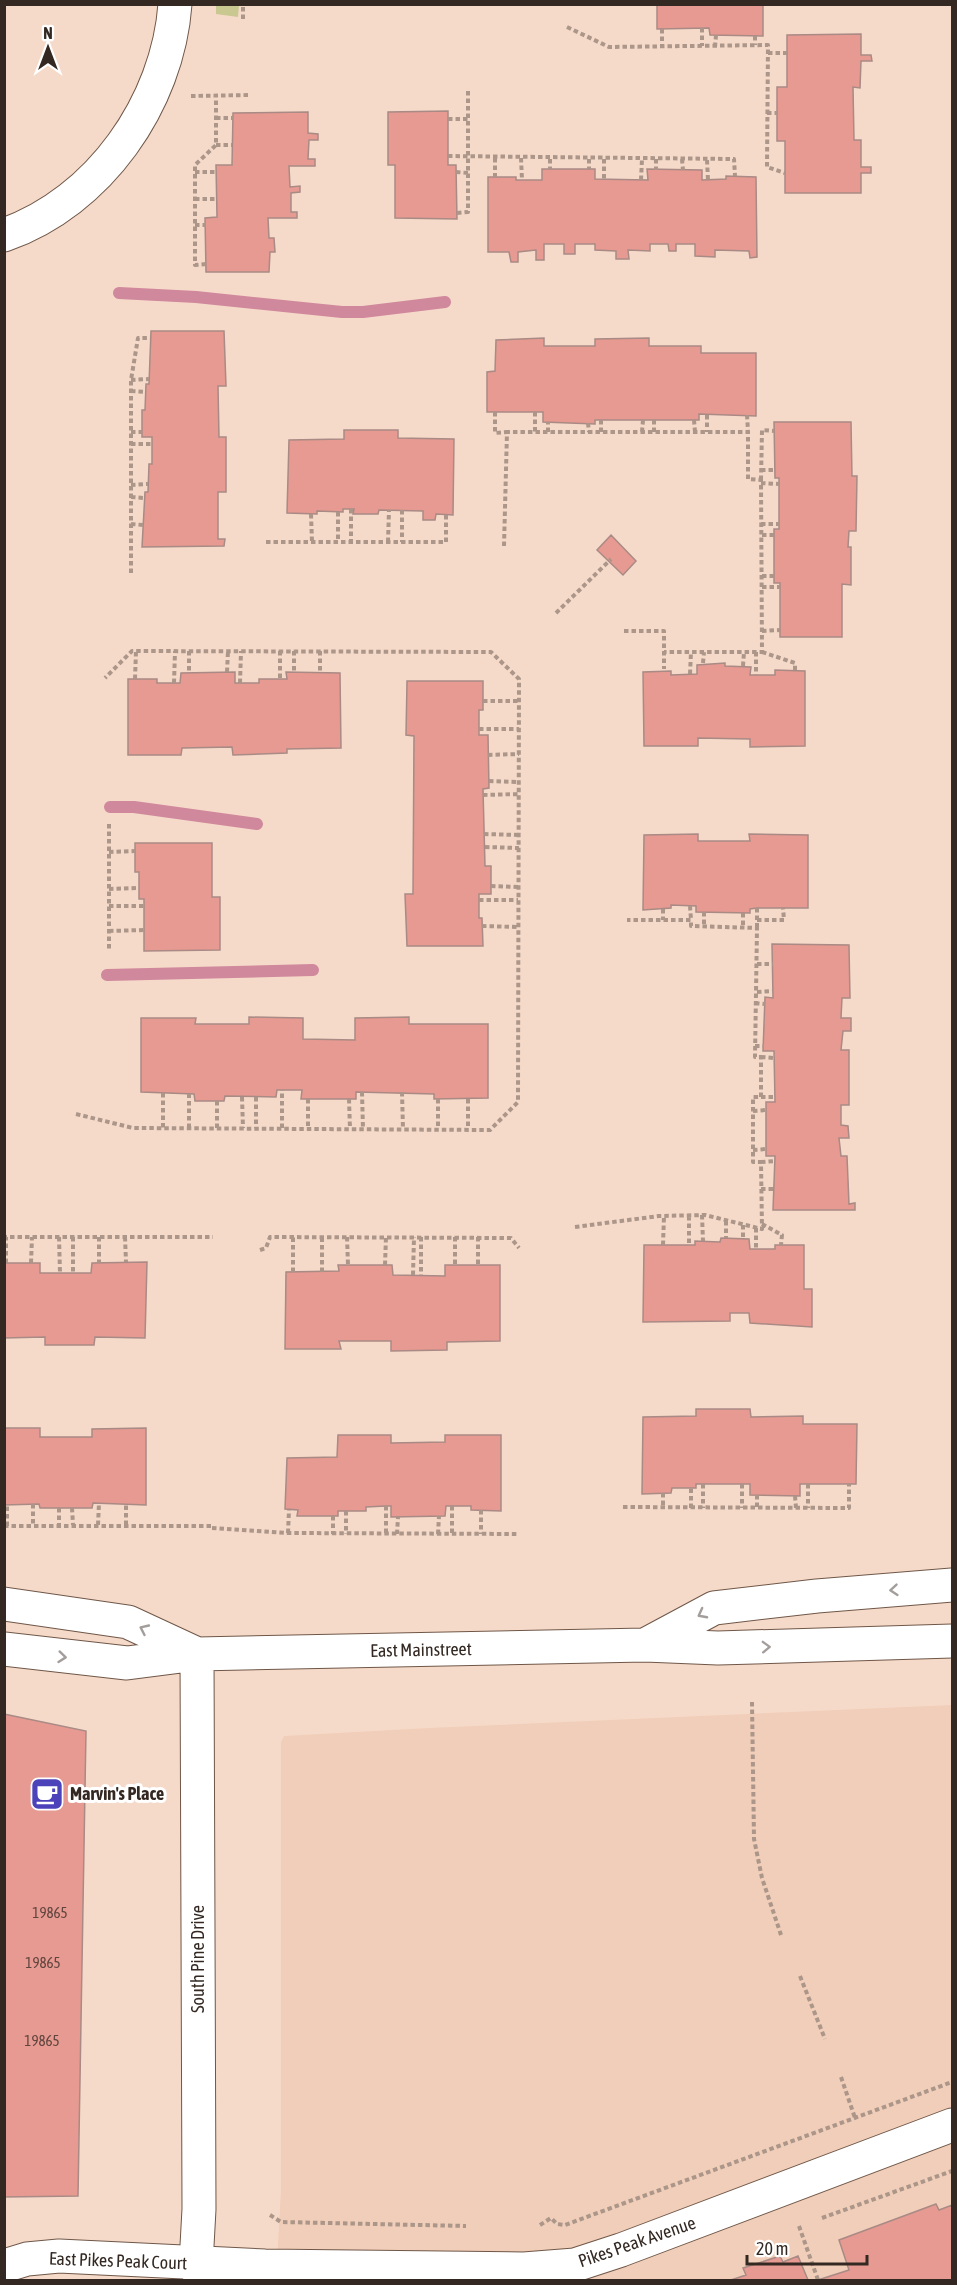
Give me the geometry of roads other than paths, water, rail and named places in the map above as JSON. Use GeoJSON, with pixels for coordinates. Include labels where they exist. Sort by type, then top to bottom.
{"type":"FeatureCollection","features":[{"type":"Feature","properties":{"kind":"main road"},"geometry":{"type":"LineString","coordinates":[[4,235],[55,210],[92,179],[115,153],[153,96],[173,28],[175,4]]}},
{"type":"Feature","properties":{"kind":"main road","name":"East Mainstreet"},"geometry":{"type":"LineString","coordinates":[[645,1645],[714,1608],[817,1596],[952,1586]]}},
{"type":"Feature","properties":{"kind":"main road","name":"East Mainstreet"},"geometry":{"type":"LineString","coordinates":[[4,1604],[128,1622],[197,1654]]}},
{"type":"Feature","properties":{"kind":"main road","name":"East Mainstreet"},"geometry":{"type":"LineString","coordinates":[[4,1649],[127,1663],[197,1654],[645,1645],[718,1648],[952,1641]]}},
{"type":"Feature","properties":{"kind":"main road","name":"South Pine Drive"},"geometry":{"type":"LineString","coordinates":[[195,2275],[199,2209],[197,1654]]}},
{"type":"Feature","properties":{"kind":"main road","name":"Pikes Peak Avenue"},"geometry":{"type":"LineString","coordinates":[[195,2275],[543,2268],[575,2265],[621,2250],[952,2125]]}},
{"type":"Feature","properties":{"kind":"main road","name":"East Pikes Peak Court"},"geometry":{"type":"LineString","coordinates":[[4,2266],[27,2259],[59,2256],[195,2275]]}},
{"type":"Feature","properties":{"kind":"waterway"},"geometry":{"type":"LineString","coordinates":[[119,293],[196,297],[342,312],[363,312],[445,302]]}},
{"type":"Feature","properties":{"kind":"waterway"},"geometry":{"type":"LineString","coordinates":[[110,807],[134,807],[257,824]]}},
{"type":"Feature","properties":{"kind":"waterway"},"geometry":{"type":"LineString","coordinates":[[107,975],[313,970]]}},
{"type":"Feature","properties":{"kind":"place","name":"Marvin's Place"},"geometry":{"type":"Point","coordinates":[47,1794]}}]}
